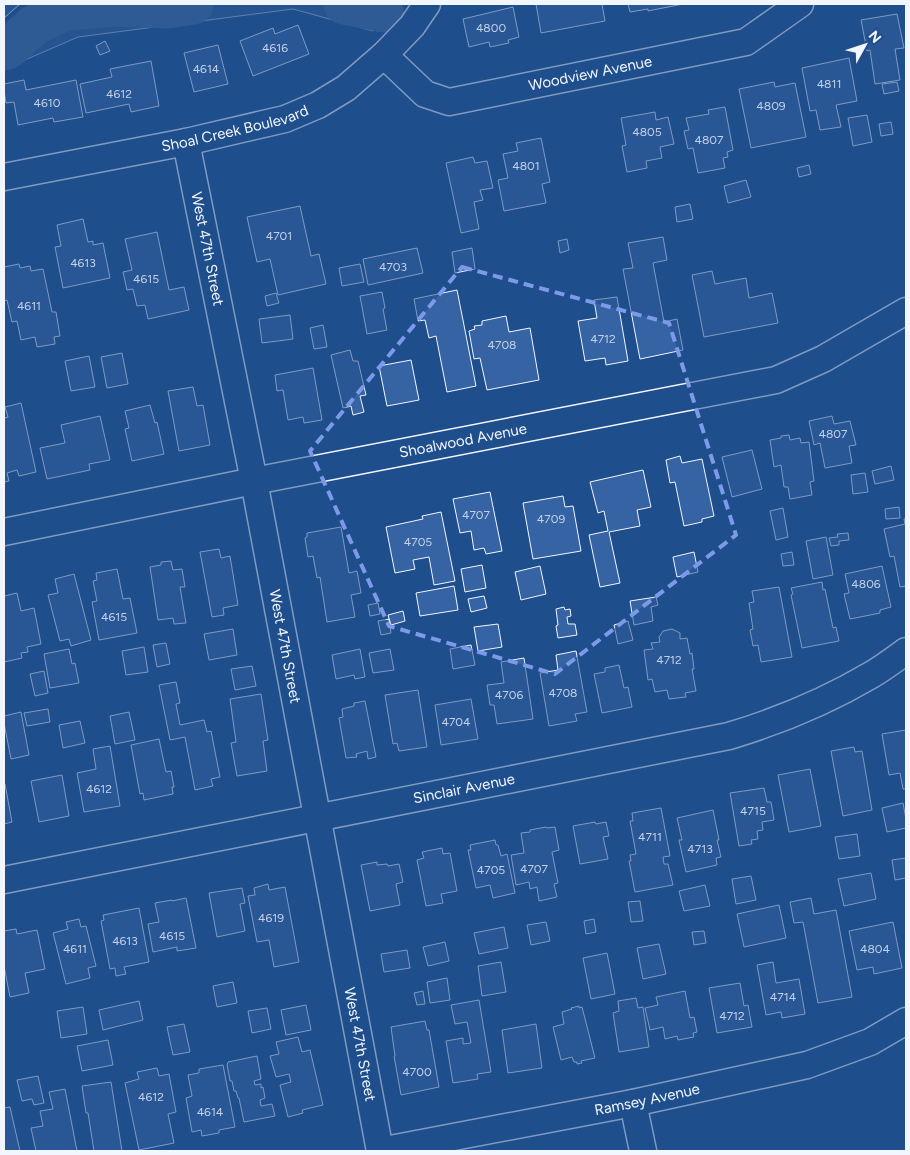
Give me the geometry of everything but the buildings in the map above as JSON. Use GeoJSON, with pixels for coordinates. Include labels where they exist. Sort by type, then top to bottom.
{"type":"FeatureCollection","features":[{"type":"Feature","properties":{"kind":"street","name":"Shoal Creek Boulevard"},"geometry":{"type":"LineString","coordinates":[[4,177],[186,142],[285,119],[318,105],[346,88],[384,55],[412,26],[427,4]]}},
{"type":"Feature","properties":{"kind":"street","name":"Woodview Avenue"},"geometry":{"type":"LineString","coordinates":[[384,55],[425,94],[449,102],[746,42],[800,4]]}},
{"type":"Feature","properties":{"kind":"street","name":"West 47th Street"},"geometry":{"type":"LineString","coordinates":[[186,142],[254,482],[380,1151]]}},
{"type":"Feature","properties":{"kind":"street","name":"Shoalwood Avenue"},"geometry":{"type":"LineString","coordinates":[[4,532],[776,380],[823,359],[906,311]]}},
{"type":"Feature","properties":{"kind":"street","name":"Sinclair Avenue"},"geometry":{"type":"LineString","coordinates":[[4,880],[730,736],[803,710],[837,694],[872,674],[906,651]]}},
{"type":"Feature","properties":{"kind":"street","name":"Ramsey Avenue"},"geometry":{"type":"LineString","coordinates":[[380,1151],[633,1103],[807,1064],[870,1042],[906,1020]]}},
{"type":"Feature","properties":{"kind":"street"},"geometry":{"type":"LineString","coordinates":[[633,1103],[643,1151]]}},
{"type":"Feature","properties":{"kind":"highlighted area"},"geometry":{"type":"Polygon","coordinates":[[[462,267],[669,323],[736,535],[555,674],[389,626],[310,451],[462,267]]]}},
{"type":"Feature","properties":{"kind":"shaded area"},"geometry":{"type":"Polygon","coordinates":[[[60,4],[385,4],[373,31],[293,9],[78,37],[4,69],[4,29],[28,16],[60,4]]]}},
{"type":"Feature","properties":{"kind":"waterway"},"geometry":{"type":"LineString","coordinates":[[4,50],[9,48],[34,25],[66,10],[113,6],[168,8],[193,4]]}},
{"type":"Feature","properties":{"kind":"waterway"},"geometry":{"type":"LineString","coordinates":[[344,4],[383,12]]}}]}
